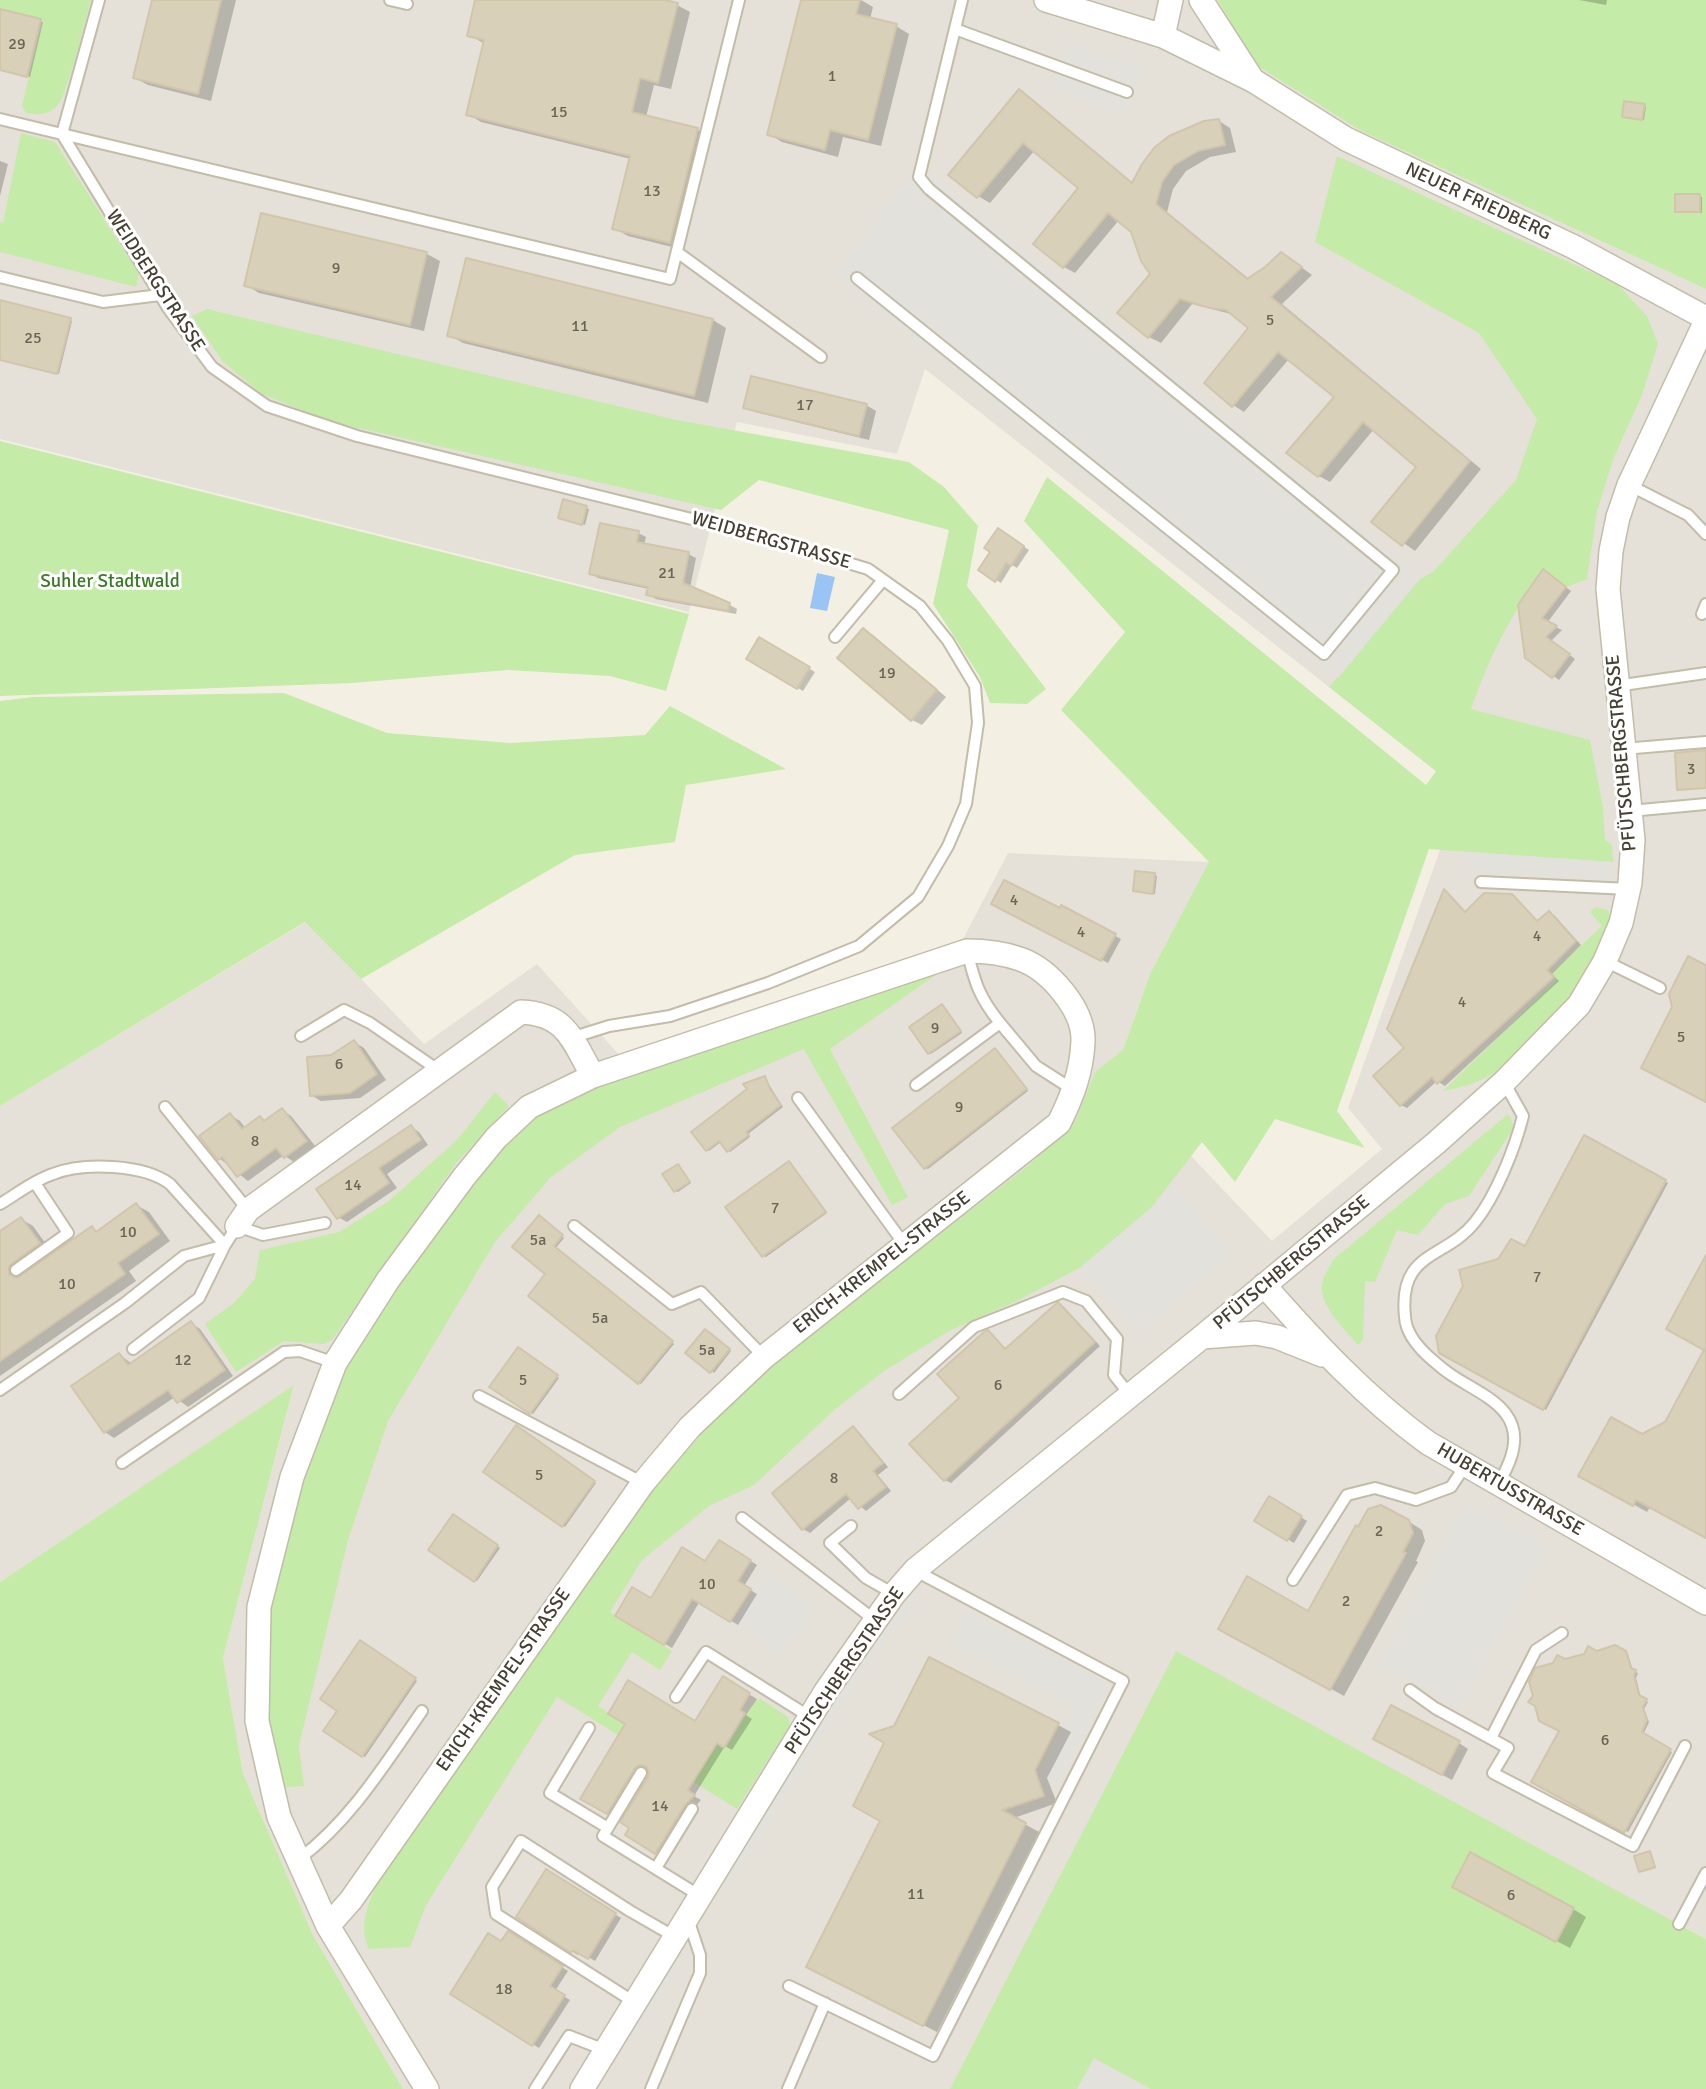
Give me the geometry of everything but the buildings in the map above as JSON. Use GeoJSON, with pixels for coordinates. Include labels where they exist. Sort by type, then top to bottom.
{"type":"FeatureCollection","features":[{"type":"Feature","properties":{"kind":"street"},"geometry":{"type":"LineString","coordinates":[[1046,0],[1163,36],[1171,0]]}},
{"type":"Feature","properties":{"kind":"street","name":"NEUER FRIEDBERG"},"geometry":{"type":"LineString","coordinates":[[1201,0],[1254,81]]}},
{"type":"Feature","properties":{"kind":"street","name":"NEUER FRIEDBERG"},"geometry":{"type":"LineString","coordinates":[[1163,36],[1254,81],[1357,144],[1574,247],[1706,320]]}},
{"type":"Feature","properties":{"kind":"street","name":"PFÜTSCHBERGSTRASSE"},"geometry":{"type":"LineString","coordinates":[[582,2089],[810,1717],[894,1594],[915,1570],[1436,1143],[1504,1082],[1579,1004],[1605,961],[1621,923],[1629,890],[1633,841],[1608,589],[1611,551],[1618,517],[1629,485],[1706,320]]}},
{"type":"Feature","properties":{"kind":"street","name":"ERICH-KREMPEL-STRASSE"},"geometry":{"type":"LineString","coordinates":[[328,1926],[351,1900],[643,1483],[690,1427],[764,1357],[1059,1123],[1075,1091],[1084,1039],[1075,1011],[1055,981],[1022,959],[987,951],[967,951],[593,1076],[529,1107],[496,1138],[388,1280],[335,1363],[292,1477],[259,1607],[257,1721],[279,1817],[328,1926],[427,2089]]}},
{"type":"Feature","properties":{"kind":"street"},"geometry":{"type":"LineString","coordinates":[[237,1227],[438,1070],[521,1012],[542,1013],[558,1021],[593,1076]]}},
{"type":"Feature","properties":{"kind":"street","name":"HUBERTUSSTRASSE"},"geometry":{"type":"LineString","coordinates":[[1264,1285],[1329,1357],[1390,1416],[1465,1465],[1706,1602]]}},
{"type":"Feature","properties":{"kind":"street","name":"HUBERTUSSTRASSE"},"geometry":{"type":"LineString","coordinates":[[1202,1337],[1256,1333],[1277,1337],[1329,1357]]}},
{"type":"Feature","properties":{"kind":"lane"},"geometry":{"type":"LineString","coordinates":[[62,134],[99,0]]}},
{"type":"Feature","properties":{"kind":"lane"},"geometry":{"type":"LineString","coordinates":[[390,0],[407,4]]}},
{"type":"Feature","properties":{"kind":"lane"},"geometry":{"type":"LineString","coordinates":[[0,120],[670,279],[739,0]]}},
{"type":"Feature","properties":{"kind":"lane"},"geometry":{"type":"LineString","coordinates":[[857,278],[1324,654],[1394,570],[929,189],[919,177],[962,0]]}},
{"type":"Feature","properties":{"kind":"lane"},"geometry":{"type":"LineString","coordinates":[[955,29],[1127,92]]}},
{"type":"Feature","properties":{"kind":"lane","name":"WEIDBERGSTRASSE"},"geometry":{"type":"LineString","coordinates":[[62,134],[160,295],[212,367],[267,406],[357,436],[752,534],[868,569],[920,606],[948,640],[975,686],[978,723],[966,804],[948,846],[918,897],[859,946],[791,974],[670,1016],[609,1026],[571,1038]]}},
{"type":"Feature","properties":{"kind":"lane"},"geometry":{"type":"LineString","coordinates":[[677,252],[821,357]]}},
{"type":"Feature","properties":{"kind":"lane"},"geometry":{"type":"LineString","coordinates":[[0,277],[103,302],[160,295]]}},
{"type":"Feature","properties":{"kind":"lane"},"geometry":{"type":"LineString","coordinates":[[1629,485],[1688,515],[1706,534]]}},
{"type":"Feature","properties":{"kind":"lane"},"geometry":{"type":"LineString","coordinates":[[835,637],[883,580]]}},
{"type":"Feature","properties":{"kind":"lane"},"geometry":{"type":"LineString","coordinates":[[1616,686],[1706,673]]}},
{"type":"Feature","properties":{"kind":"lane"},"geometry":{"type":"LineString","coordinates":[[1623,749],[1706,741]]}},
{"type":"Feature","properties":{"kind":"lane"},"geometry":{"type":"LineString","coordinates":[[1630,811],[1706,804]]}},
{"type":"Feature","properties":{"kind":"lane"},"geometry":{"type":"LineString","coordinates":[[1481,882],[1629,890]]}},
{"type":"Feature","properties":{"kind":"lane"},"geometry":{"type":"LineString","coordinates":[[967,951],[975,983],[983,1001],[1036,1066],[1075,1091]]}},
{"type":"Feature","properties":{"kind":"lane"},"geometry":{"type":"LineString","coordinates":[[1605,961],[1660,988]]}},
{"type":"Feature","properties":{"kind":"lane"},"geometry":{"type":"LineString","coordinates":[[301,1036],[344,1010],[370,1023],[438,1070]]}},
{"type":"Feature","properties":{"kind":"lane"},"geometry":{"type":"LineString","coordinates":[[916,1085],[1000,1023]]}},
{"type":"Feature","properties":{"kind":"lane"},"geometry":{"type":"LineString","coordinates":[[1499,1484],[1511,1458],[1514,1441],[1510,1423],[1492,1398],[1449,1374],[1421,1350],[1411,1335],[1405,1318],[1406,1291],[1411,1273],[1423,1259],[1458,1238],[1474,1223],[1485,1207],[1516,1142],[1523,1116],[1504,1082]]}},
{"type":"Feature","properties":{"kind":"lane"},"geometry":{"type":"LineString","coordinates":[[798,1098],[904,1244]]}},
{"type":"Feature","properties":{"kind":"lane"},"geometry":{"type":"LineString","coordinates":[[165,1107],[237,1227]]}},
{"type":"Feature","properties":{"kind":"lane"},"geometry":{"type":"LineString","coordinates":[[0,1204],[35,1183],[69,1168],[132,1169],[160,1176],[237,1227],[263,1235],[325,1223]]}},
{"type":"Feature","properties":{"kind":"lane"},"geometry":{"type":"LineString","coordinates":[[16,1270],[68,1233],[35,1183]]}},
{"type":"Feature","properties":{"kind":"lane"},"geometry":{"type":"LineString","coordinates":[[133,1349],[199,1298],[237,1227]]}},
{"type":"Feature","properties":{"kind":"lane"},"geometry":{"type":"LineString","coordinates":[[0,1390],[125,1303],[184,1256],[237,1227]]}},
{"type":"Feature","properties":{"kind":"lane"},"geometry":{"type":"LineString","coordinates":[[574,1227],[672,1304],[701,1292],[764,1357]]}},
{"type":"Feature","properties":{"kind":"lane"},"geometry":{"type":"LineString","coordinates":[[899,1394],[974,1327],[1063,1292],[1086,1301],[1117,1339],[1114,1375],[1130,1395]]}},
{"type":"Feature","properties":{"kind":"lane"},"geometry":{"type":"LineString","coordinates":[[122,1463],[284,1352],[300,1351],[335,1363]]}},
{"type":"Feature","properties":{"kind":"lane"},"geometry":{"type":"LineString","coordinates":[[479,1396],[643,1483]]}},
{"type":"Feature","properties":{"kind":"lane"},"geometry":{"type":"LineString","coordinates":[[1293,1580],[1347,1495],[1375,1488],[1416,1500],[1451,1487],[1465,1465]]}},
{"type":"Feature","properties":{"kind":"lane"},"geometry":{"type":"LineString","coordinates":[[742,1518],[876,1621]]}},
{"type":"Feature","properties":{"kind":"lane"},"geometry":{"type":"LineString","coordinates":[[851,1526],[830,1543],[866,1577],[894,1594]]}},
{"type":"Feature","properties":{"kind":"lane"},"geometry":{"type":"LineString","coordinates":[[789,1986],[933,2056],[1123,1681],[915,1570]]}},
{"type":"Feature","properties":{"kind":"lane"},"geometry":{"type":"LineString","coordinates":[[1491,1738],[1536,1650],[1562,1633]]}},
{"type":"Feature","properties":{"kind":"lane"},"geometry":{"type":"LineString","coordinates":[[676,1697],[706,1652],[810,1717]]}},
{"type":"Feature","properties":{"kind":"lane"},"geometry":{"type":"LineString","coordinates":[[1410,1690],[1435,1708],[1508,1748],[1493,1773],[1633,1846],[1685,1746]]}},
{"type":"Feature","properties":{"kind":"lane"},"geometry":{"type":"LineString","coordinates":[[299,1859],[342,1822],[422,1711]]}},
{"type":"Feature","properties":{"kind":"lane"},"geometry":{"type":"LineString","coordinates":[[589,1728],[550,1793],[608,1828]]}},
{"type":"Feature","properties":{"kind":"lane"},"geometry":{"type":"LineString","coordinates":[[641,1773],[603,1836],[700,1896]]}},
{"type":"Feature","properties":{"kind":"lane"},"geometry":{"type":"LineString","coordinates":[[656,1868],[692,1809]]}},
{"type":"Feature","properties":{"kind":"lane"},"geometry":{"type":"LineString","coordinates":[[634,2002],[496,1914],[492,1887],[521,1840],[675,1937]]}},
{"type":"Feature","properties":{"kind":"lane"},"geometry":{"type":"LineString","coordinates":[[1679,1924],[1706,1873]]}},
{"type":"Feature","properties":{"kind":"lane"},"geometry":{"type":"LineString","coordinates":[[651,2089],[700,1973],[700,1955],[687,1917]]}},
{"type":"Feature","properties":{"kind":"lane"},"geometry":{"type":"LineString","coordinates":[[788,2089],[825,2003]]}},
{"type":"Feature","properties":{"kind":"lane"},"geometry":{"type":"LineString","coordinates":[[535,2089],[569,2036],[604,2050]]}},
{"type":"Feature","properties":{"kind":"shaded area"},"geometry":{"type":"Polygon","coordinates":[[[0,0],[1218,0],[1253,63],[1361,131],[1706,289],[1706,1939],[1679,1924],[951,2089],[403,2089],[313,1935],[243,1774],[223,1658],[294,1386],[0,1582],[0,1106],[306,922],[424,1044],[537,964],[631,1068],[950,964],[1008,853],[1210,862],[1150,974],[1114,1075],[1272,1241],[1382,1149],[1348,1108],[1461,791],[925,369],[897,454],[737,422],[689,612],[0,439],[0,0]]]}},
{"type":"Feature","properties":{"kind":"shaded area"},"geometry":{"type":"Polygon","coordinates":[[[1068,41],[1142,68],[1125,115],[1051,88],[1068,41]]]}},
{"type":"Feature","properties":{"kind":"shaded area"},"geometry":{"type":"Polygon","coordinates":[[[918,164],[1420,579],[1338,678],[834,273],[918,164]]]}},
{"type":"Feature","properties":{"kind":"shaded area"},"geometry":{"type":"Polygon","coordinates":[[[1466,852],[1613,862],[1612,879],[1465,870],[1466,852]]]}},
{"type":"Feature","properties":{"kind":"shaded area"},"geometry":{"type":"Polygon","coordinates":[[[1172,1182],[1232,1254],[1137,1334],[1081,1267],[1151,1208],[1172,1182]]]}},
{"type":"Feature","properties":{"kind":"shaded area"},"geometry":{"type":"Polygon","coordinates":[[[1038,1479],[1044,1488],[975,1549],[967,1540],[1038,1479]]]}},
{"type":"Feature","properties":{"kind":"shaded area"},"geometry":{"type":"Polygon","coordinates":[[[1466,1502],[1547,1545],[1459,1708],[1379,1664],[1466,1502]]]}},
{"type":"Feature","properties":{"kind":"shaded area"},"geometry":{"type":"Polygon","coordinates":[[[767,1573],[815,1605],[782,1655],[734,1623],[767,1573]]]}},
{"type":"Feature","properties":{"kind":"shaded area"},"geometry":{"type":"Polygon","coordinates":[[[913,1594],[919,1600],[874,1655],[725,1891],[717,1887],[875,1638],[913,1594]]]}},
{"type":"Feature","properties":{"kind":"shaded area"},"geometry":{"type":"Polygon","coordinates":[[[966,1609],[1109,1684],[1057,1786],[1041,1777],[1075,1707],[950,1643],[966,1609]]]}},
{"type":"Feature","properties":{"kind":"shaded area"},"geometry":{"type":"Polygon","coordinates":[[[669,1962],[678,1967],[632,2040],[625,2035],[669,1962]]]}},
{"type":"Feature","properties":{"kind":"shaded area"},"geometry":{"type":"Polygon","coordinates":[[[1094,2058],[1151,2089],[1077,2089],[1094,2058]]]}},
{"type":"Feature","properties":{"kind":"green space"},"geometry":{"type":"Polygon","coordinates":[[[0,0],[91,0],[66,87],[57,106],[46,113],[26,113],[22,106],[43,20],[0,9],[0,0]]]}},
{"type":"Feature","properties":{"kind":"green space"},"geometry":{"type":"Polygon","coordinates":[[[1218,0],[1706,0],[1706,289],[1361,131],[1253,63],[1218,0]]]}},
{"type":"Feature","properties":{"kind":"green space"},"geometry":{"type":"Polygon","coordinates":[[[21,133],[55,142],[139,274],[136,287],[0,252],[0,222],[3,223],[21,133]]]}},
{"type":"Feature","properties":{"kind":"green space"},"geometry":{"type":"Polygon","coordinates":[[[1337,156],[1617,284],[1647,316],[1658,344],[1642,395],[1614,457],[1597,511],[1587,579],[1566,587],[1543,569],[1502,637],[1471,709],[1590,740],[1603,807],[1605,840],[1612,845],[1613,862],[1429,849],[1337,1111],[1365,1148],[1275,1119],[1235,1182],[1202,1142],[1151,1208],[1081,1267],[1019,1300],[951,1330],[884,1371],[833,1411],[754,1485],[709,1506],[642,1560],[610,1612],[672,1651],[660,1670],[632,1652],[598,1706],[699,1770],[716,1744],[725,1749],[755,1701],[761,1699],[788,1717],[790,1725],[737,1809],[557,1697],[426,1905],[410,1947],[369,1949],[364,1924],[376,1884],[574,1593],[659,1482],[718,1416],[783,1355],[1029,1165],[1076,1120],[1095,1072],[1123,1050],[1150,974],[1209,862],[1061,710],[1125,632],[1024,521],[1047,477],[1426,785],[1436,771],[1329,687],[1420,579],[1433,572],[1516,480],[1537,419],[1479,333],[1315,242],[1337,156]]]}},
{"type":"Feature","properties":{"kind":"green space"},"geometry":{"type":"Polygon","coordinates":[[[207,309],[677,420],[909,462],[944,487],[978,526],[967,586],[1046,689],[1027,704],[990,703],[980,677],[933,604],[949,530],[759,480],[721,510],[332,422],[262,394],[223,362],[192,316],[207,309]]]}},
{"type":"Feature","properties":{"kind":"green space","name":"Suhler Stadtwald"},"geometry":{"type":"Polygon","coordinates":[[[0,441],[689,614],[666,691],[610,676],[508,670],[352,683],[0,696],[0,441]]]}},
{"type":"Feature","properties":{"kind":"green space"},"geometry":{"type":"Polygon","coordinates":[[[284,693],[387,733],[510,743],[645,735],[670,706],[786,769],[686,785],[675,842],[575,855],[361,979],[305,922],[0,1106],[0,701],[33,697],[284,693]]]}},
{"type":"Feature","properties":{"kind":"green space"},"geometry":{"type":"Polygon","coordinates":[[[1595,907],[1608,910],[1608,928],[1600,950],[1566,1001],[1523,1048],[1489,1076],[1443,1091],[1557,980],[1552,973],[1602,926],[1590,912],[1595,907]]]}},
{"type":"Feature","properties":{"kind":"green space"},"geometry":{"type":"Polygon","coordinates":[[[940,972],[830,1049],[908,1197],[892,1205],[804,1049],[620,1127],[551,1177],[495,1242],[388,1421],[348,1540],[299,1746],[304,1786],[286,1787],[275,1761],[261,1699],[269,1608],[298,1495],[323,1413],[345,1363],[482,1161],[536,1112],[607,1080],[940,972]]]}},
{"type":"Feature","properties":{"kind":"green space"},"geometry":{"type":"Polygon","coordinates":[[[495,1092],[509,1106],[457,1162],[332,1340],[323,1344],[284,1341],[236,1372],[205,1324],[234,1303],[255,1279],[260,1250],[339,1232],[389,1201],[458,1139],[495,1092]]]}},
{"type":"Feature","properties":{"kind":"green space"},"geometry":{"type":"Polygon","coordinates":[[[1507,1115],[1510,1116],[1513,1126],[1511,1132],[1469,1196],[1445,1204],[1418,1235],[1397,1230],[1375,1282],[1365,1281],[1363,1340],[1358,1345],[1329,1310],[1322,1294],[1324,1279],[1334,1259],[1507,1115]]]}},
{"type":"Feature","properties":{"kind":"green space"},"geometry":{"type":"Polygon","coordinates":[[[294,1385],[223,1658],[243,1774],[313,1935],[403,2089],[0,2089],[0,1582],[294,1385]]]}},
{"type":"Feature","properties":{"kind":"green space"},"geometry":{"type":"Polygon","coordinates":[[[1176,1651],[1706,1939],[1706,2089],[950,2089],[1176,1651]]]}},
{"type":"Feature","properties":{"kind":"water"},"geometry":{"type":"Polygon","coordinates":[[[817,573],[835,577],[827,611],[810,608],[817,573]]]}}]}
